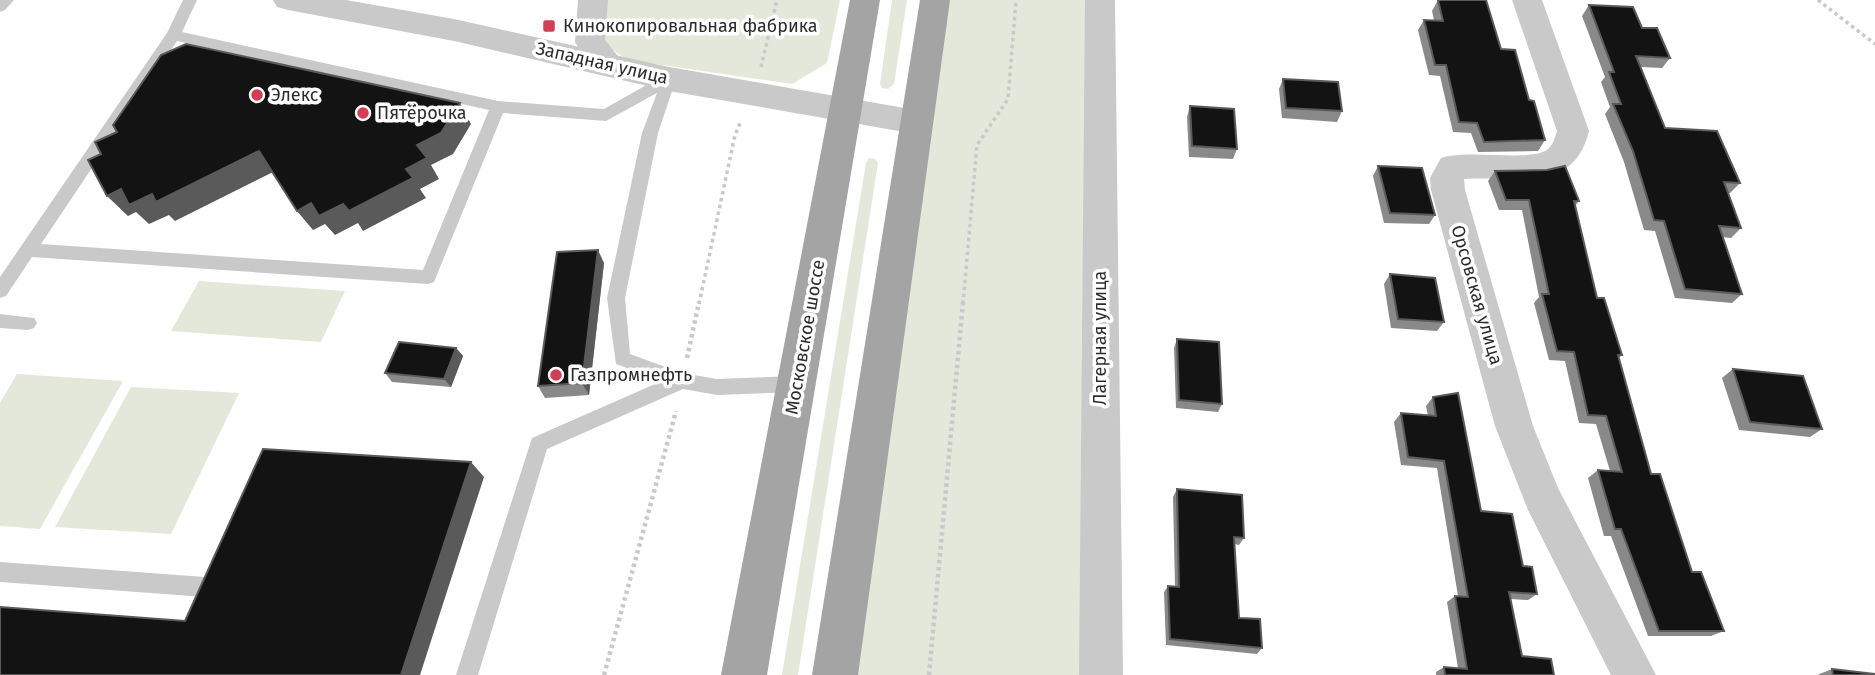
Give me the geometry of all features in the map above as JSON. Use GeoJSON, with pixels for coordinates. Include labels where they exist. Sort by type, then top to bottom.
{"type":"FeatureCollection","features":[{"type":"Feature","properties":{"kind":"main road","name":"Московское шоссе"},"geometry":{"type":"LineString","coordinates":[[744,675],[865,0]]}},
{"type":"Feature","properties":{"kind":"main road"},"geometry":{"type":"LineString","coordinates":[[835,675],[935,0]]}},
{"type":"Feature","properties":{"kind":"street","name":"Западная улица"},"geometry":{"type":"LineString","coordinates":[[288,0],[454,30],[669,79],[916,122]]}},
{"type":"Feature","properties":{"kind":"street"},"geometry":{"type":"LineString","coordinates":[[593,0],[590,42],[610,65]]}},
{"type":"Feature","properties":{"kind":"street","name":"Лагерная улица"},"geometry":{"type":"LineString","coordinates":[[1100,0],[1101,675]]}},
{"type":"Feature","properties":{"kind":"street","name":"Орсовская улица"},"geometry":{"type":"LineString","coordinates":[[1527,0],[1573,131],[1572,145],[1566,154],[1540,167],[1469,164],[1453,167],[1447,177],[1448,190],[1514,426],[1542,497],[1634,675]]}},
{"type":"Feature","properties":{"kind":"lane"},"geometry":{"type":"LineString","coordinates":[[0,7],[7,0]]}},
{"type":"Feature","properties":{"kind":"lane"},"geometry":{"type":"LineString","coordinates":[[0,291],[173,35],[190,0]]}},
{"type":"Feature","properties":{"kind":"lane"},"geometry":{"type":"LineString","coordinates":[[173,35],[498,107],[606,115],[669,79]]}},
{"type":"Feature","properties":{"kind":"lane"},"geometry":{"type":"LineString","coordinates":[[669,79],[650,133],[617,298],[622,359],[682,381],[718,387],[796,384]]}},
{"type":"Feature","properties":{"kind":"lane"},"geometry":{"type":"LineString","coordinates":[[28,250],[428,277],[498,107]]}},
{"type":"Feature","properties":{"kind":"lane"},"geometry":{"type":"LineString","coordinates":[[0,321],[28,323]]}},
{"type":"Feature","properties":{"kind":"lane"},"geometry":{"type":"LineString","coordinates":[[467,675],[539,444],[682,381]]}},
{"type":"Feature","properties":{"kind":"lane"},"geometry":{"type":"LineString","coordinates":[[0,572],[205,587]]}},
{"type":"Feature","properties":{"kind":"path"},"geometry":{"type":"LineString","coordinates":[[604,675],[673,432],[735,135],[752,94],[777,0]]}},
{"type":"Feature","properties":{"kind":"path"},"geometry":{"type":"LineString","coordinates":[[929,675],[977,145],[1008,99],[1016,0]]}},
{"type":"Feature","properties":{"kind":"path"},"geometry":{"type":"LineString","coordinates":[[1818,0],[1875,44]]}},
{"type":"Feature","properties":{"kind":"shaded area"},"geometry":{"type":"Polygon","coordinates":[[[605,0],[840,0],[827,63],[792,84],[628,60],[604,44],[605,0]]]}},
{"type":"Feature","properties":{"kind":"shaded area"},"geometry":{"type":"Polygon","coordinates":[[[892,0],[907,0],[894,84],[888,89],[882,88],[880,84],[892,0]]]}},
{"type":"Feature","properties":{"kind":"shaded area"},"geometry":{"type":"Polygon","coordinates":[[[935,0],[1100,0],[1101,675],[852,675],[935,0]]]}},
{"type":"Feature","properties":{"kind":"shaded area"},"geometry":{"type":"Polygon","coordinates":[[[869,158],[878,163],[798,675],[782,675],[866,163],[869,158]]]}},
{"type":"Feature","properties":{"kind":"shaded area"},"geometry":{"type":"Polygon","coordinates":[[[199,281],[345,291],[321,342],[171,331],[199,281]]]}},
{"type":"Feature","properties":{"kind":"shaded area"},"geometry":{"type":"Polygon","coordinates":[[[17,374],[123,381],[40,529],[0,526],[0,403],[17,374]]]}},
{"type":"Feature","properties":{"kind":"shaded area"},"geometry":{"type":"Polygon","coordinates":[[[131,387],[239,393],[171,534],[55,527],[131,387]]]}},
{"type":"Feature","properties":{"kind":"building"},"geometry":{"type":"Polygon","coordinates":[[[1438,0],[1486,0],[1501,49],[1515,50],[1529,100],[1534,101],[1545,140],[1484,142],[1477,123],[1459,122],[1446,65],[1435,65],[1424,20],[1443,21],[1438,0]]]}},
{"type":"Feature","properties":{"kind":"building"},"geometry":{"type":"Polygon","coordinates":[[[1589,5],[1633,7],[1642,28],[1657,28],[1670,58],[1636,56],[1665,128],[1717,131],[1740,183],[1724,182],[1741,228],[1719,226],[1742,294],[1685,289],[1664,221],[1654,220],[1633,151],[1613,104],[1621,104],[1609,72],[1614,72],[1589,5]]]}},
{"type":"Feature","properties":{"kind":"building"},"geometry":{"type":"Polygon","coordinates":[[[186,44],[460,103],[441,133],[417,145],[427,158],[406,169],[413,178],[349,211],[343,204],[319,216],[311,203],[297,211],[259,151],[156,202],[152,194],[129,205],[121,189],[107,196],[88,160],[101,154],[95,142],[117,132],[113,125],[161,55],[186,44]]]}},
{"type":"Feature","properties":{"kind":"building"},"geometry":{"type":"Polygon","coordinates":[[[1283,79],[1338,82],[1342,111],[1286,108],[1283,79]]]}},
{"type":"Feature","properties":{"kind":"building"},"geometry":{"type":"Polygon","coordinates":[[[1190,106],[1234,109],[1237,149],[1192,146],[1190,106]]]}},
{"type":"Feature","properties":{"kind":"building"},"geometry":{"type":"Polygon","coordinates":[[[1378,166],[1422,168],[1435,215],[1390,213],[1378,166]]]}},
{"type":"Feature","properties":{"kind":"building"},"geometry":{"type":"Polygon","coordinates":[[[1565,166],[1579,201],[1574,201],[1597,298],[1604,298],[1622,355],[1618,355],[1651,474],[1660,474],[1692,572],[1701,572],[1724,631],[1659,631],[1621,529],[1615,529],[1598,470],[1622,472],[1606,416],[1588,415],[1574,352],[1557,351],[1542,294],[1549,294],[1529,200],[1506,200],[1495,171],[1547,170],[1565,166]]]}},
{"type":"Feature","properties":{"kind":"building"},"geometry":{"type":"Polygon","coordinates":[[[598,250],[582,383],[538,386],[557,252],[598,250]]]}},
{"type":"Feature","properties":{"kind":"building"},"geometry":{"type":"Polygon","coordinates":[[[1390,274],[1435,278],[1444,322],[1398,319],[1390,274]]]}},
{"type":"Feature","properties":{"kind":"building"},"geometry":{"type":"Polygon","coordinates":[[[1177,339],[1219,342],[1222,404],[1179,400],[1177,339]]]}},
{"type":"Feature","properties":{"kind":"building"},"geometry":{"type":"Polygon","coordinates":[[[399,342],[456,348],[444,379],[385,373],[399,342]]]}},
{"type":"Feature","properties":{"kind":"building"},"geometry":{"type":"Polygon","coordinates":[[[1733,369],[1803,376],[1822,429],[1750,422],[1733,369]]]}},
{"type":"Feature","properties":{"kind":"building"},"geometry":{"type":"Polygon","coordinates":[[[1458,393],[1481,511],[1512,514],[1523,566],[1532,567],[1537,594],[1509,592],[1522,656],[1551,659],[1554,675],[1445,675],[1444,667],[1467,669],[1455,596],[1468,597],[1444,461],[1408,457],[1401,413],[1436,416],[1433,397],[1458,393]]]}},
{"type":"Feature","properties":{"kind":"building"},"geometry":{"type":"Polygon","coordinates":[[[263,449],[471,462],[401,675],[0,675],[0,607],[185,621],[263,449]]]}},
{"type":"Feature","properties":{"kind":"building"},"geometry":{"type":"Polygon","coordinates":[[[1177,489],[1242,495],[1244,538],[1234,537],[1239,618],[1260,619],[1262,648],[1170,639],[1168,586],[1179,587],[1177,489]]]}},
{"type":"Feature","properties":{"kind":"building"},"geometry":{"type":"Polygon","coordinates":[[[1832,669],[1875,674],[1875,675],[1833,675],[1832,669]]]}},
{"type":"Feature","properties":{"kind":"place","name":"Кинокопировальная фабрика"},"geometry":{"type":"Point","coordinates":[549,26]}},
{"type":"Feature","properties":{"kind":"place","name":"Элекс"},"geometry":{"type":"Point","coordinates":[257,95]}},
{"type":"Feature","properties":{"kind":"place","name":"Пятёрочка"},"geometry":{"type":"Point","coordinates":[363,113]}},
{"type":"Feature","properties":{"kind":"place","name":"Газпромнефть"},"geometry":{"type":"Point","coordinates":[556,375]}}]}
